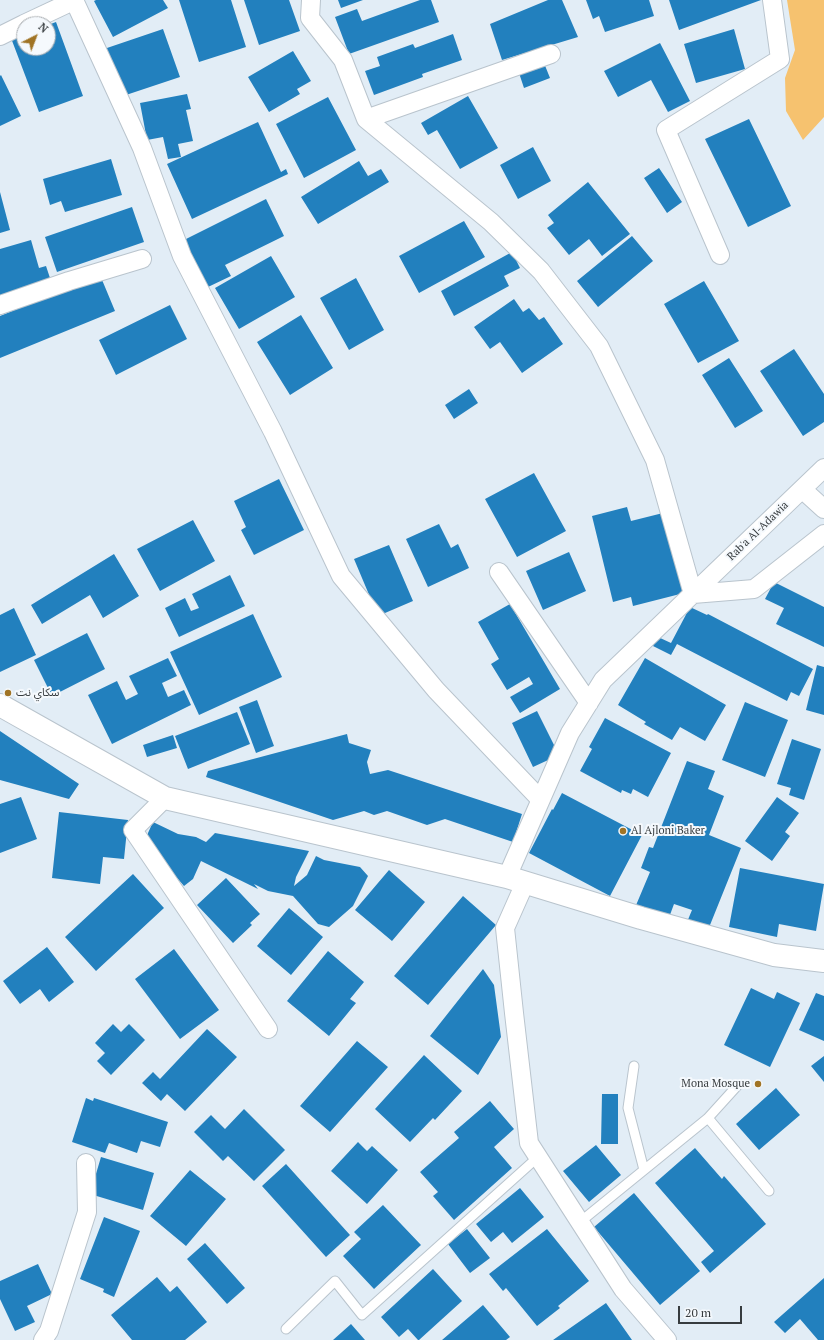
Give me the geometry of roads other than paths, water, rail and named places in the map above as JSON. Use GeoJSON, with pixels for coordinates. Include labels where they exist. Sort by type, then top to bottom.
{"type":"FeatureCollection","features":[{"type":"Feature","properties":{"kind":"street"},"geometry":{"type":"LineString","coordinates":[[41,16],[74,0],[142,148],[182,256],[273,432],[341,576],[436,690],[540,799]]}},
{"type":"Feature","properties":{"kind":"street"},"geometry":{"type":"LineString","coordinates":[[311,0],[310,18],[343,60],[366,120],[491,222],[541,271],[599,346],[655,460],[693,594],[754,589],[824,534]]}},
{"type":"Feature","properties":{"kind":"street"},"geometry":{"type":"LineString","coordinates":[[720,255],[666,130],[780,59],[772,0]]}},
{"type":"Feature","properties":{"kind":"street"},"geometry":{"type":"LineString","coordinates":[[0,36],[16,28]]}},
{"type":"Feature","properties":{"kind":"street"},"geometry":{"type":"LineString","coordinates":[[366,120],[551,54]]}},
{"type":"Feature","properties":{"kind":"street"},"geometry":{"type":"LineString","coordinates":[[0,305],[69,281],[142,259]]}},
{"type":"Feature","properties":{"kind":"street","name":"Rab'a Al-Adawia"},"geometry":{"type":"LineString","coordinates":[[667,1340],[624,1289],[529,1143],[505,928],[516,880],[540,799],[570,733],[603,680],[824,468]]}},
{"type":"Feature","properties":{"kind":"street"},"geometry":{"type":"LineString","coordinates":[[802,489],[824,509]]}},
{"type":"Feature","properties":{"kind":"street"},"geometry":{"type":"LineString","coordinates":[[499,572],[589,703]]}},
{"type":"Feature","properties":{"kind":"street"},"geometry":{"type":"LineString","coordinates":[[0,705],[165,798],[516,880],[641,918],[774,955],[824,961]]}},
{"type":"Feature","properties":{"kind":"street"},"geometry":{"type":"LineString","coordinates":[[165,798],[133,830],[268,1030]]}},
{"type":"Feature","properties":{"kind":"street"},"geometry":{"type":"LineString","coordinates":[[43,1340],[50,1331],[87,1212],[86,1163]]}},
{"type":"Feature","properties":{"kind":"lane"},"geometry":{"type":"LineString","coordinates":[[634,1066],[628,1108],[644,1170]]}},
{"type":"Feature","properties":{"kind":"lane"},"geometry":{"type":"LineString","coordinates":[[580,1222],[708,1118],[737,1086]]}},
{"type":"Feature","properties":{"kind":"lane"},"geometry":{"type":"LineString","coordinates":[[708,1118],[769,1191]]}},
{"type":"Feature","properties":{"kind":"lane"},"geometry":{"type":"LineString","coordinates":[[286,1329],[335,1281],[362,1315],[538,1158]]}},
{"type":"Feature","properties":{"kind":"place","name":"سكاي نت"},"geometry":{"type":"Point","coordinates":[8,693]}},
{"type":"Feature","properties":{"kind":"place","name":"Al Ajloni Baker"},"geometry":{"type":"Point","coordinates":[623,831]}},
{"type":"Feature","properties":{"kind":"place","name":"Mona Mosque"},"geometry":{"type":"Point","coordinates":[758,1084]}}]}
